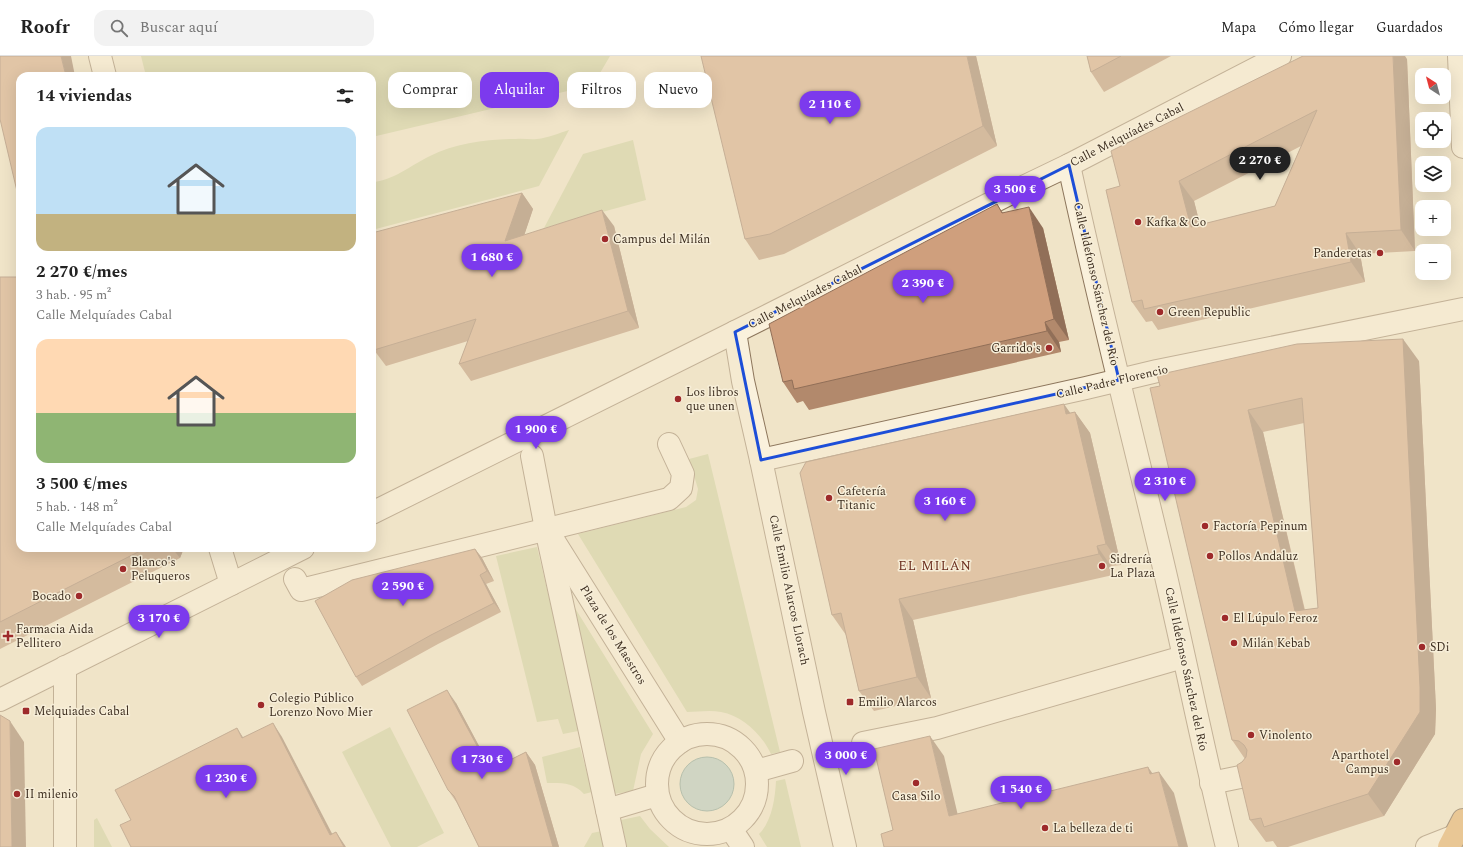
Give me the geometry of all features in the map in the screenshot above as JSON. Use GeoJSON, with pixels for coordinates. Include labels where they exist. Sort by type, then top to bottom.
{"type":"FeatureCollection","features":[{"type":"Feature","properties":{"kind":"street"},"geometry":{"type":"LineString","coordinates":[[100,56],[104,72]]}},
{"type":"Feature","properties":{"kind":"street","name":"Calle Melquíades Cabal"},"geometry":{"type":"LineString","coordinates":[[376,511],[1070,164],[1280,56]]}},
{"type":"Feature","properties":{"kind":"street"},"geometry":{"type":"LineString","coordinates":[[1459,56],[1463,148]]}},
{"type":"Feature","properties":{"kind":"street","name":"Calle Ildefonso Sánchez del Río"},"geometry":{"type":"LineString","coordinates":[[1070,164],[1161,556],[1211,783],[1227,847]]}},
{"type":"Feature","properties":{"kind":"street","name":"Calle Padre Florencio"},"geometry":{"type":"LineString","coordinates":[[761,460],[1165,369],[1463,309]]}},
{"type":"Feature","properties":{"kind":"street","name":"Calle Emilio Alarcos Llorach"},"geometry":{"type":"LineString","coordinates":[[735,332],[743,381],[845,847]]}},
{"type":"Feature","properties":{"kind":"street"},"geometry":{"type":"LineString","coordinates":[[295,579],[301,590],[670,499],[681,488],[683,474],[669,444]]}},
{"type":"Feature","properties":{"kind":"street"},"geometry":{"type":"LineString","coordinates":[[532,456],[546,529],[615,847]]}},
{"type":"Feature","properties":{"kind":"street","name":"Plaza de los Maestros"},"geometry":{"type":"LineString","coordinates":[[546,529],[680,742]]}},
{"type":"Feature","properties":{"kind":"street"},"geometry":{"type":"LineString","coordinates":[[221,552],[231,584]]}},
{"type":"Feature","properties":{"kind":"street"},"geometry":{"type":"LineString","coordinates":[[0,700],[295,552]]}},
{"type":"Feature","properties":{"kind":"street"},"geometry":{"type":"LineString","coordinates":[[863,743],[937,728],[1183,657]]}},
{"type":"Feature","properties":{"kind":"street"},"geometry":{"type":"LineString","coordinates":[[65,667],[65,847]]}},
{"type":"Feature","properties":{"kind":"street"},"geometry":{"type":"LineString","coordinates":[[707,733],[726,737],[742,748],[754,765],[756,771],[758,784],[754,804],[743,820],[726,831],[707,835],[687,832],[671,821],[660,804],[657,795],[656,784],[660,765],[671,749],[687,737],[707,733]]}},
{"type":"Feature","properties":{"kind":"street"},"geometry":{"type":"LineString","coordinates":[[756,771],[792,761]]}},
{"type":"Feature","properties":{"kind":"street"},"geometry":{"type":"LineString","coordinates":[[1211,783],[1250,774]]}},
{"type":"Feature","properties":{"kind":"street"},"geometry":{"type":"LineString","coordinates":[[607,810],[657,795]]}},
{"type":"Feature","properties":{"kind":"street"},"geometry":{"type":"LineString","coordinates":[[731,829],[743,847]]}},
{"type":"Feature","properties":{"kind":"street"},"geometry":{"type":"LineString","coordinates":[[1426,847],[1456,834]]}},
{"type":"Feature","properties":{"kind":"highlighted area"},"geometry":{"type":"Polygon","coordinates":[[[1069,165],[1119,380],[761,460],[735,332],[1069,165]]]}},
{"type":"Feature","properties":{"kind":"green space"},"geometry":{"type":"Polygon","coordinates":[[[141,56],[610,56],[601,72],[567,72],[567,91],[559,93],[559,72],[480,72],[480,108],[495,108],[376,136],[376,72],[145,72],[141,56]]]}},
{"type":"Feature","properties":{"kind":"green space"},"geometry":{"type":"Polygon","coordinates":[[[569,130],[539,186],[376,229],[376,182],[395,176],[430,156],[461,145],[494,140],[549,137],[569,130]]]}},
{"type":"Feature","properties":{"kind":"green space"},"geometry":{"type":"Polygon","coordinates":[[[633,140],[646,200],[544,228],[583,154],[633,140]]]}},
{"type":"Feature","properties":{"kind":"green space"},"geometry":{"type":"Polygon","coordinates":[[[708,454],[780,752],[771,754],[757,733],[751,727],[729,714],[712,711],[687,712],[578,534],[686,507],[696,500],[698,489],[689,459],[708,454]]]}},
{"type":"Feature","properties":{"kind":"green space"},"geometry":{"type":"Polygon","coordinates":[[[537,547],[573,699],[578,731],[563,734],[558,719],[537,722],[496,556],[537,547]]]}},
{"type":"Feature","properties":{"kind":"green space"},"geometry":{"type":"Polygon","coordinates":[[[570,600],[653,734],[641,754],[633,791],[614,794],[570,600]]]}},
{"type":"Feature","properties":{"kind":"green space"},"geometry":{"type":"Polygon","coordinates":[[[390,727],[444,833],[417,847],[391,847],[342,752],[390,727]]]}},
{"type":"Feature","properties":{"kind":"green space"},"geometry":{"type":"Polygon","coordinates":[[[580,747],[592,792],[584,794],[576,787],[571,785],[562,783],[547,783],[542,757],[580,747]]]}},
{"type":"Feature","properties":{"kind":"green space"},"geometry":{"type":"Polygon","coordinates":[[[785,779],[801,847],[767,847],[759,834],[770,816],[774,802],[776,781],[785,779]]]}},
{"type":"Feature","properties":{"kind":"green space"},"geometry":{"type":"Polygon","coordinates":[[[640,816],[650,829],[669,847],[627,847],[621,820],[640,816]]]}},
{"type":"Feature","properties":{"kind":"green space"},"geometry":{"type":"Polygon","coordinates":[[[97,818],[112,847],[94,847],[94,820],[97,818]]]}},
{"type":"Feature","properties":{"kind":"green space"},"geometry":{"type":"Polygon","coordinates":[[[602,831],[605,847],[584,847],[592,833],[602,831]]]}},
{"type":"Feature","properties":{"kind":"water"},"geometry":{"type":"Polygon","coordinates":[[[702,757],[712,757],[722,761],[730,769],[734,779],[734,789],[730,799],[722,807],[712,811],[702,811],[692,807],[684,799],[680,789],[680,779],[684,769],[692,761],[702,757]]]}},
{"type":"Feature","properties":{"kind":"building"},"geometry":{"type":"Polygon","coordinates":[[[0,56],[61,56],[65,72],[16,72],[16,187],[0,119],[0,56]]]}},
{"type":"Feature","properties":{"kind":"building"},"geometry":{"type":"Polygon","coordinates":[[[701,56],[967,56],[983,126],[770,234],[745,239],[712,102],[712,72],[705,72],[701,56]]]}},
{"type":"Feature","properties":{"kind":"building"},"geometry":{"type":"Polygon","coordinates":[[[1087,56],[1121,56],[1091,72],[1087,56]]]}},
{"type":"Feature","properties":{"kind":"building"},"geometry":{"type":"Polygon","coordinates":[[[1303,56],[1393,56],[1401,230],[1346,233],[1351,262],[1144,309],[1142,300],[1132,302],[1106,190],[1120,186],[1111,151],[1303,56]],[[1317,110],[1179,181],[1191,227],[1275,206],[1317,110]]]}},
{"type":"Feature","properties":{"kind":"building"},"geometry":{"type":"Polygon","coordinates":[[[522,193],[505,241],[602,210],[628,311],[459,364],[476,319],[376,349],[376,232],[522,193]]]}},
{"type":"Feature","properties":{"kind":"building"},"geometry":{"type":"Polygon","coordinates":[[[997,204],[1002,213],[1029,207],[1054,319],[1045,322],[1047,331],[794,389],[792,380],[783,382],[769,324],[997,204]]]}},
{"type":"Feature","properties":{"kind":"building"},"geometry":{"type":"Polygon","coordinates":[[[0,277],[16,277],[16,552],[138,552],[0,622],[0,277]]]}},
{"type":"Feature","properties":{"kind":"building"},"geometry":{"type":"Polygon","coordinates":[[[1403,339],[1420,712],[1368,794],[1264,827],[1261,818],[1250,820],[1237,765],[1246,757],[1247,750],[1239,741],[1232,740],[1150,388],[1160,386],[1157,375],[1297,344],[1403,339]],[[1302,398],[1248,410],[1295,611],[1318,608],[1302,398]]]}},
{"type":"Feature","properties":{"kind":"building"},"geometry":{"type":"Polygon","coordinates":[[[1064,404],[1066,414],[1075,412],[1106,544],[1097,546],[1099,554],[899,599],[917,677],[859,691],[841,613],[832,615],[800,473],[806,462],[1064,404]]]}},
{"type":"Feature","properties":{"kind":"building"},"geometry":{"type":"Polygon","coordinates":[[[475,549],[487,571],[480,575],[494,603],[431,635],[356,677],[315,601],[352,580],[475,549]]]}},
{"type":"Feature","properties":{"kind":"building"},"geometry":{"type":"Polygon","coordinates":[[[447,690],[490,770],[526,752],[553,847],[479,847],[454,796],[448,790],[407,710],[447,690]]]}},
{"type":"Feature","properties":{"kind":"building"},"geometry":{"type":"Polygon","coordinates":[[[0,715],[10,721],[12,847],[0,847],[0,715]]]}},
{"type":"Feature","properties":{"kind":"building"},"geometry":{"type":"Polygon","coordinates":[[[273,723],[330,835],[336,832],[344,847],[131,847],[120,825],[131,820],[115,790],[237,728],[242,738],[273,723]]]}},
{"type":"Feature","properties":{"kind":"building"},"geometry":{"type":"Polygon","coordinates":[[[930,736],[949,816],[1148,767],[1150,774],[1159,772],[1179,847],[884,847],[881,834],[893,830],[874,749],[930,736]]]}},
{"type":"Feature","properties":{"kind":"place","name":"Kafka & Co"},"geometry":{"type":"Point","coordinates":[1138,222]}},
{"type":"Feature","properties":{"kind":"place","name":"Campus del Milán"},"geometry":{"type":"Point","coordinates":[605,239]}},
{"type":"Feature","properties":{"kind":"place","name":"Panderetas"},"geometry":{"type":"Point","coordinates":[1380,253]}},
{"type":"Feature","properties":{"kind":"place","name":"Green Republic"},"geometry":{"type":"Point","coordinates":[1160,312]}},
{"type":"Feature","properties":{"kind":"place","name":"Garrido's"},"geometry":{"type":"Point","coordinates":[1049,348]}},
{"type":"Feature","properties":{"kind":"place","name":"Los libros que unen"},"geometry":{"type":"Point","coordinates":[678,399]}},
{"type":"Feature","properties":{"kind":"place","name":"Cafetería Titanic"},"geometry":{"type":"Point","coordinates":[829,498]}},
{"type":"Feature","properties":{"kind":"place","name":"Factoría Pepinum"},"geometry":{"type":"Point","coordinates":[1205,526]}},
{"type":"Feature","properties":{"kind":"place","name":"Pollos Andaluz"},"geometry":{"type":"Point","coordinates":[1210,556]}},
{"type":"Feature","properties":{"kind":"place","name":"Sidrería La Plaza"},"geometry":{"type":"Point","coordinates":[1102,566]}},
{"type":"Feature","properties":{"kind":"place","name":"Blanco's Peluqueros"},"geometry":{"type":"Point","coordinates":[123,569]}},
{"type":"Feature","properties":{"kind":"place","name":"Bocado"},"geometry":{"type":"Point","coordinates":[79,596]}},
{"type":"Feature","properties":{"kind":"place","name":"El Lúpulo Feroz"},"geometry":{"type":"Point","coordinates":[1225,618]}},
{"type":"Feature","properties":{"kind":"place","name":"Farmacia Aida Pellitero"},"geometry":{"type":"Point","coordinates":[8,636]}},
{"type":"Feature","properties":{"kind":"place","name":"Milán Kebab"},"geometry":{"type":"Point","coordinates":[1234,643]}},
{"type":"Feature","properties":{"kind":"place","name":"SDi"},"geometry":{"type":"Point","coordinates":[1422,647]}},
{"type":"Feature","properties":{"kind":"place","name":"Emilio Alarcos"},"geometry":{"type":"Point","coordinates":[850,702]}},
{"type":"Feature","properties":{"kind":"place","name":"Colegio Público Lorenzo Novo Mier"},"geometry":{"type":"Point","coordinates":[261,705]}},
{"type":"Feature","properties":{"kind":"place","name":"Melquiades Cabal"},"geometry":{"type":"Point","coordinates":[26,711]}},
{"type":"Feature","properties":{"kind":"place","name":"Vinolento"},"geometry":{"type":"Point","coordinates":[1251,735]}},
{"type":"Feature","properties":{"kind":"place","name":"Aparthotel Campus"},"geometry":{"type":"Point","coordinates":[1397,762]}},
{"type":"Feature","properties":{"kind":"place","name":"Casa Silo"},"geometry":{"type":"Point","coordinates":[916,783]}},
{"type":"Feature","properties":{"kind":"place","name":"II milenio"},"geometry":{"type":"Point","coordinates":[17,794]}},
{"type":"Feature","properties":{"kind":"place","name":"La belleza de ti"},"geometry":{"type":"Point","coordinates":[1045,828]}},
{"type":"Feature","properties":{"kind":"district","name":"EL MILÁN"},"geometry":{"type":"Point","coordinates":[935,566]}}]}
